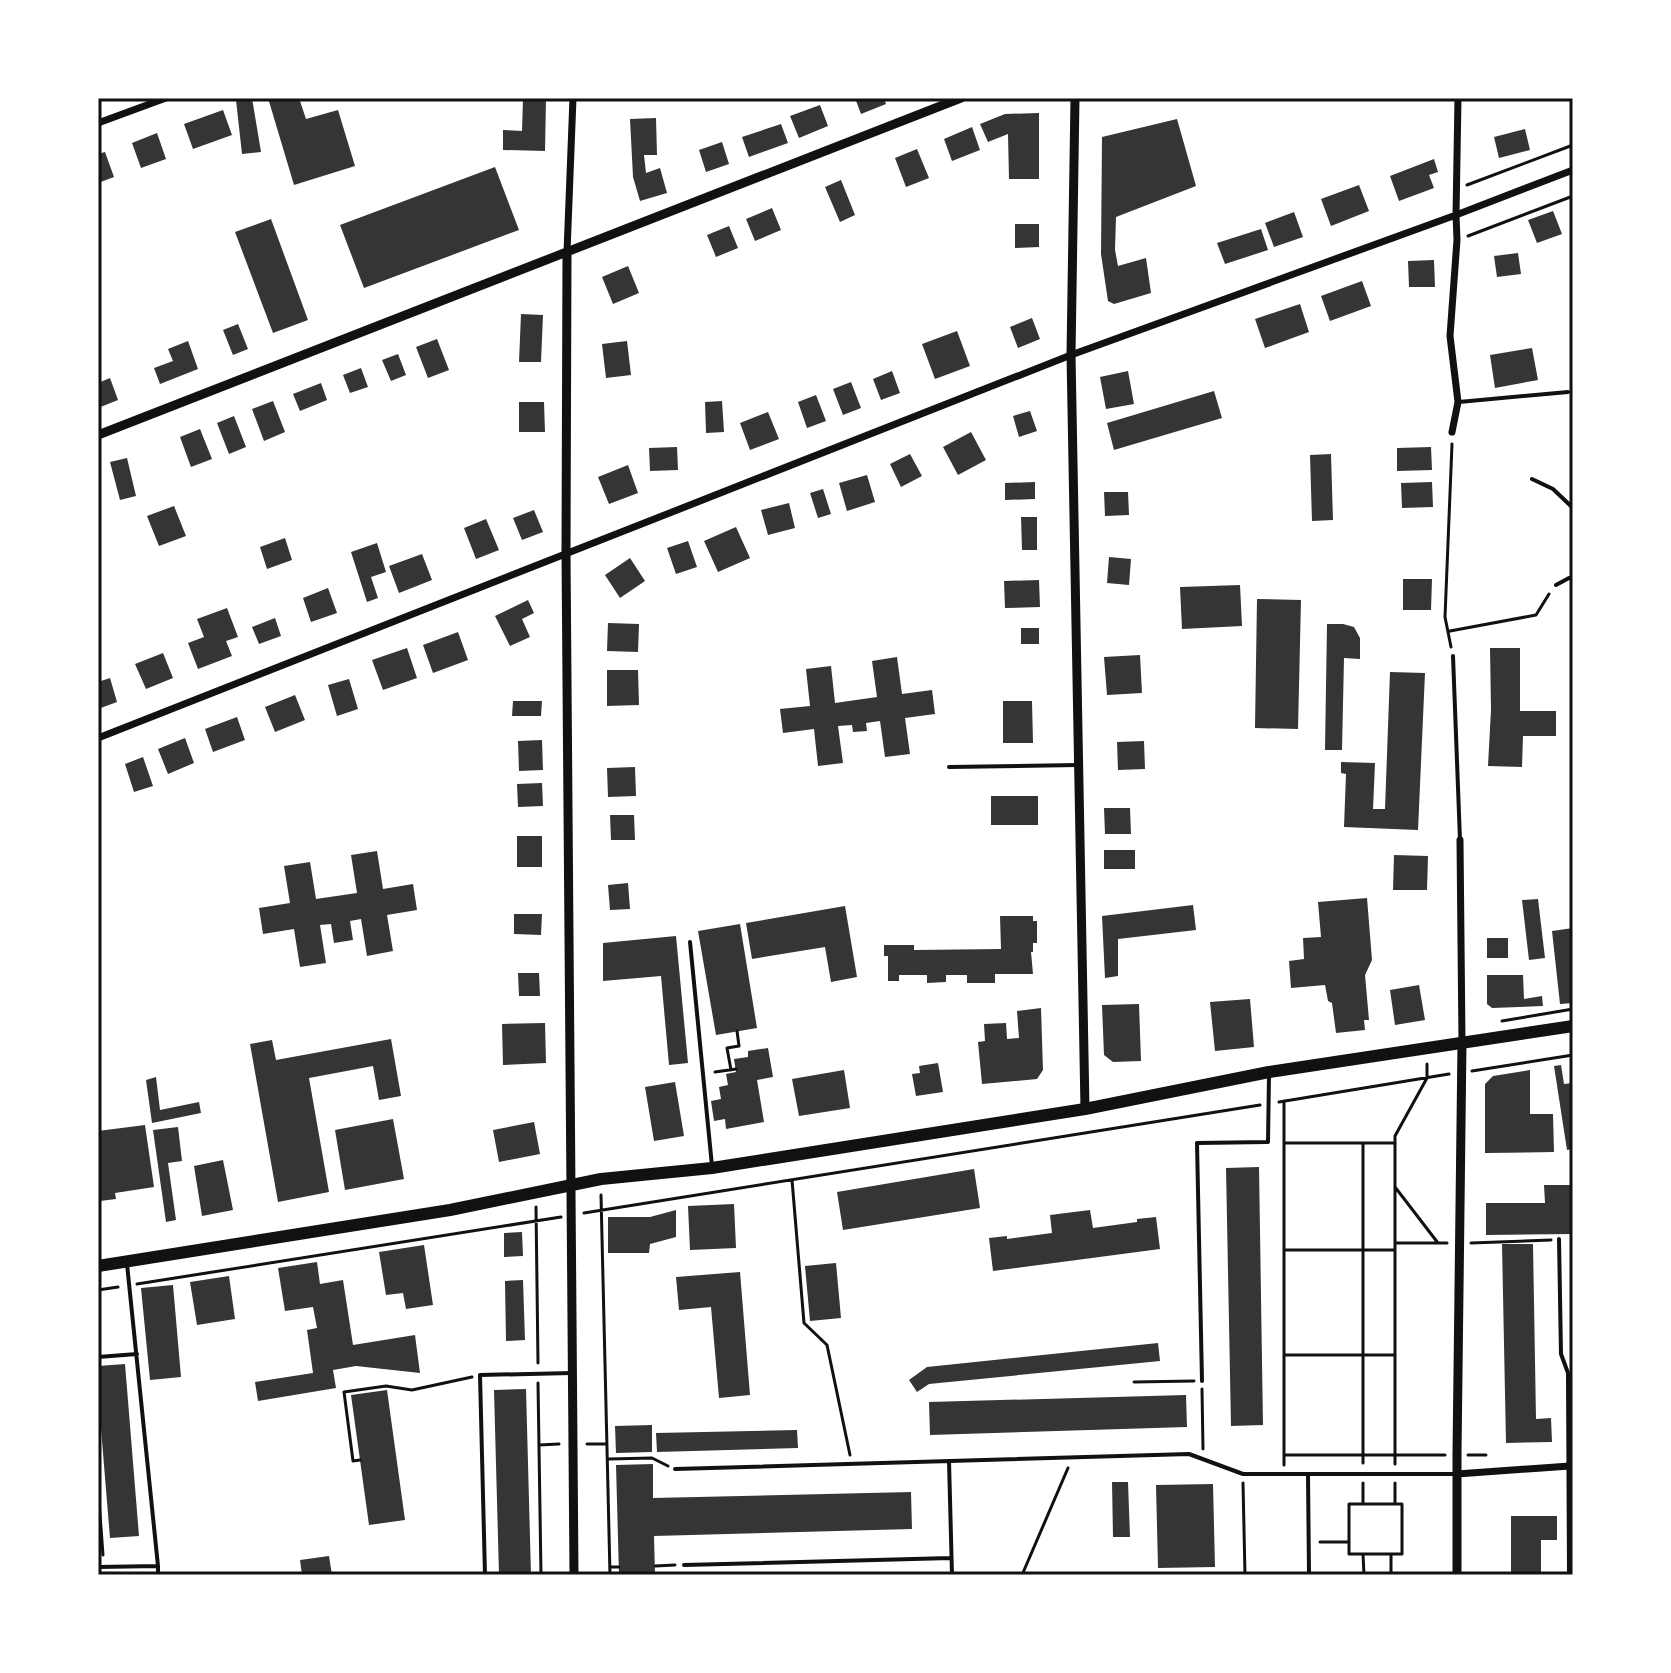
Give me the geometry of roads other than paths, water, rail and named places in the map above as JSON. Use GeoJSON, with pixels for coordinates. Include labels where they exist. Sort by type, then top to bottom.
{"type":"FeatureCollection","features":[{"type":"Feature","properties":{"kind":"main road"},"geometry":{"type":"LineString","coordinates":[[98,1266],[450,1210],[601,1179],[712,1168],[1085,1109],[1269,1072],[1573,1026]]}},
{"type":"Feature","properties":{"kind":"street"},"geometry":{"type":"LineString","coordinates":[[98,123],[166,98]]}},
{"type":"Feature","properties":{"kind":"street"},"geometry":{"type":"LineString","coordinates":[[573,98],[567,252],[566,554],[574,1575]]}},
{"type":"Feature","properties":{"kind":"street"},"geometry":{"type":"LineString","coordinates":[[98,435],[961,98]]}},
{"type":"Feature","properties":{"kind":"street"},"geometry":{"type":"LineString","coordinates":[[1075,98],[1071,355],[1085,1109]]}},
{"type":"Feature","properties":{"kind":"street"},"geometry":{"type":"LineString","coordinates":[[1452,432],[1458,402],[1450,336],[1457,240],[1458,98]]}},
{"type":"Feature","properties":{"kind":"street"},"geometry":{"type":"LineString","coordinates":[[98,738],[1071,355],[1573,170]]}},
{"type":"Feature","properties":{"kind":"street"},"geometry":{"type":"LineString","coordinates":[[1457,1575],[1462,1072],[1460,840]]}},
{"type":"Feature","properties":{"kind":"street"},"geometry":{"type":"LineString","coordinates":[[1457,1474],[1571,1468]]}},
{"type":"Feature","properties":{"kind":"lane"},"geometry":{"type":"LineString","coordinates":[[1458,402],[1568,392]]}},
{"type":"Feature","properties":{"kind":"lane"},"geometry":{"type":"LineString","coordinates":[[1532,479],[1553,489],[1573,508]]}},
{"type":"Feature","properties":{"kind":"lane"},"geometry":{"type":"LineString","coordinates":[[1554,586],[1573,578]]}},
{"type":"Feature","properties":{"kind":"lane"},"geometry":{"type":"LineString","coordinates":[[1453,656],[1460,840]]}},
{"type":"Feature","properties":{"kind":"lane"},"geometry":{"type":"LineString","coordinates":[[949,767],[1079,765]]}},
{"type":"Feature","properties":{"kind":"lane"},"geometry":{"type":"LineString","coordinates":[[690,942],[712,1168]]}},
{"type":"Feature","properties":{"kind":"lane"},"geometry":{"type":"LineString","coordinates":[[1202,1381],[1197,1143],[1268,1142],[1269,1072]]}},
{"type":"Feature","properties":{"kind":"lane"},"geometry":{"type":"LineString","coordinates":[[1559,1239],[1561,1354],[1568,1373],[1571,1468],[1569,1575]]}},
{"type":"Feature","properties":{"kind":"lane"},"geometry":{"type":"LineString","coordinates":[[127,1261],[158,1575]]}},
{"type":"Feature","properties":{"kind":"lane"},"geometry":{"type":"LineString","coordinates":[[98,1357],[137,1354]]}},
{"type":"Feature","properties":{"kind":"lane"},"geometry":{"type":"LineString","coordinates":[[485,1575],[480,1375],[572,1373]]}},
{"type":"Feature","properties":{"kind":"lane"},"geometry":{"type":"LineString","coordinates":[[675,1469],[1189,1454],[1243,1474],[1457,1474]]}},
{"type":"Feature","properties":{"kind":"lane"},"geometry":{"type":"LineString","coordinates":[[949,1461],[952,1575]]}},
{"type":"Feature","properties":{"kind":"lane"},"geometry":{"type":"LineString","coordinates":[[1308,1474],[1309,1575]]}},
{"type":"Feature","properties":{"kind":"lane"},"geometry":{"type":"LineString","coordinates":[[684,1565],[951,1558]]}},
{"type":"Feature","properties":{"kind":"lane"},"geometry":{"type":"LineString","coordinates":[[101,1567],[158,1566]]}}]}
